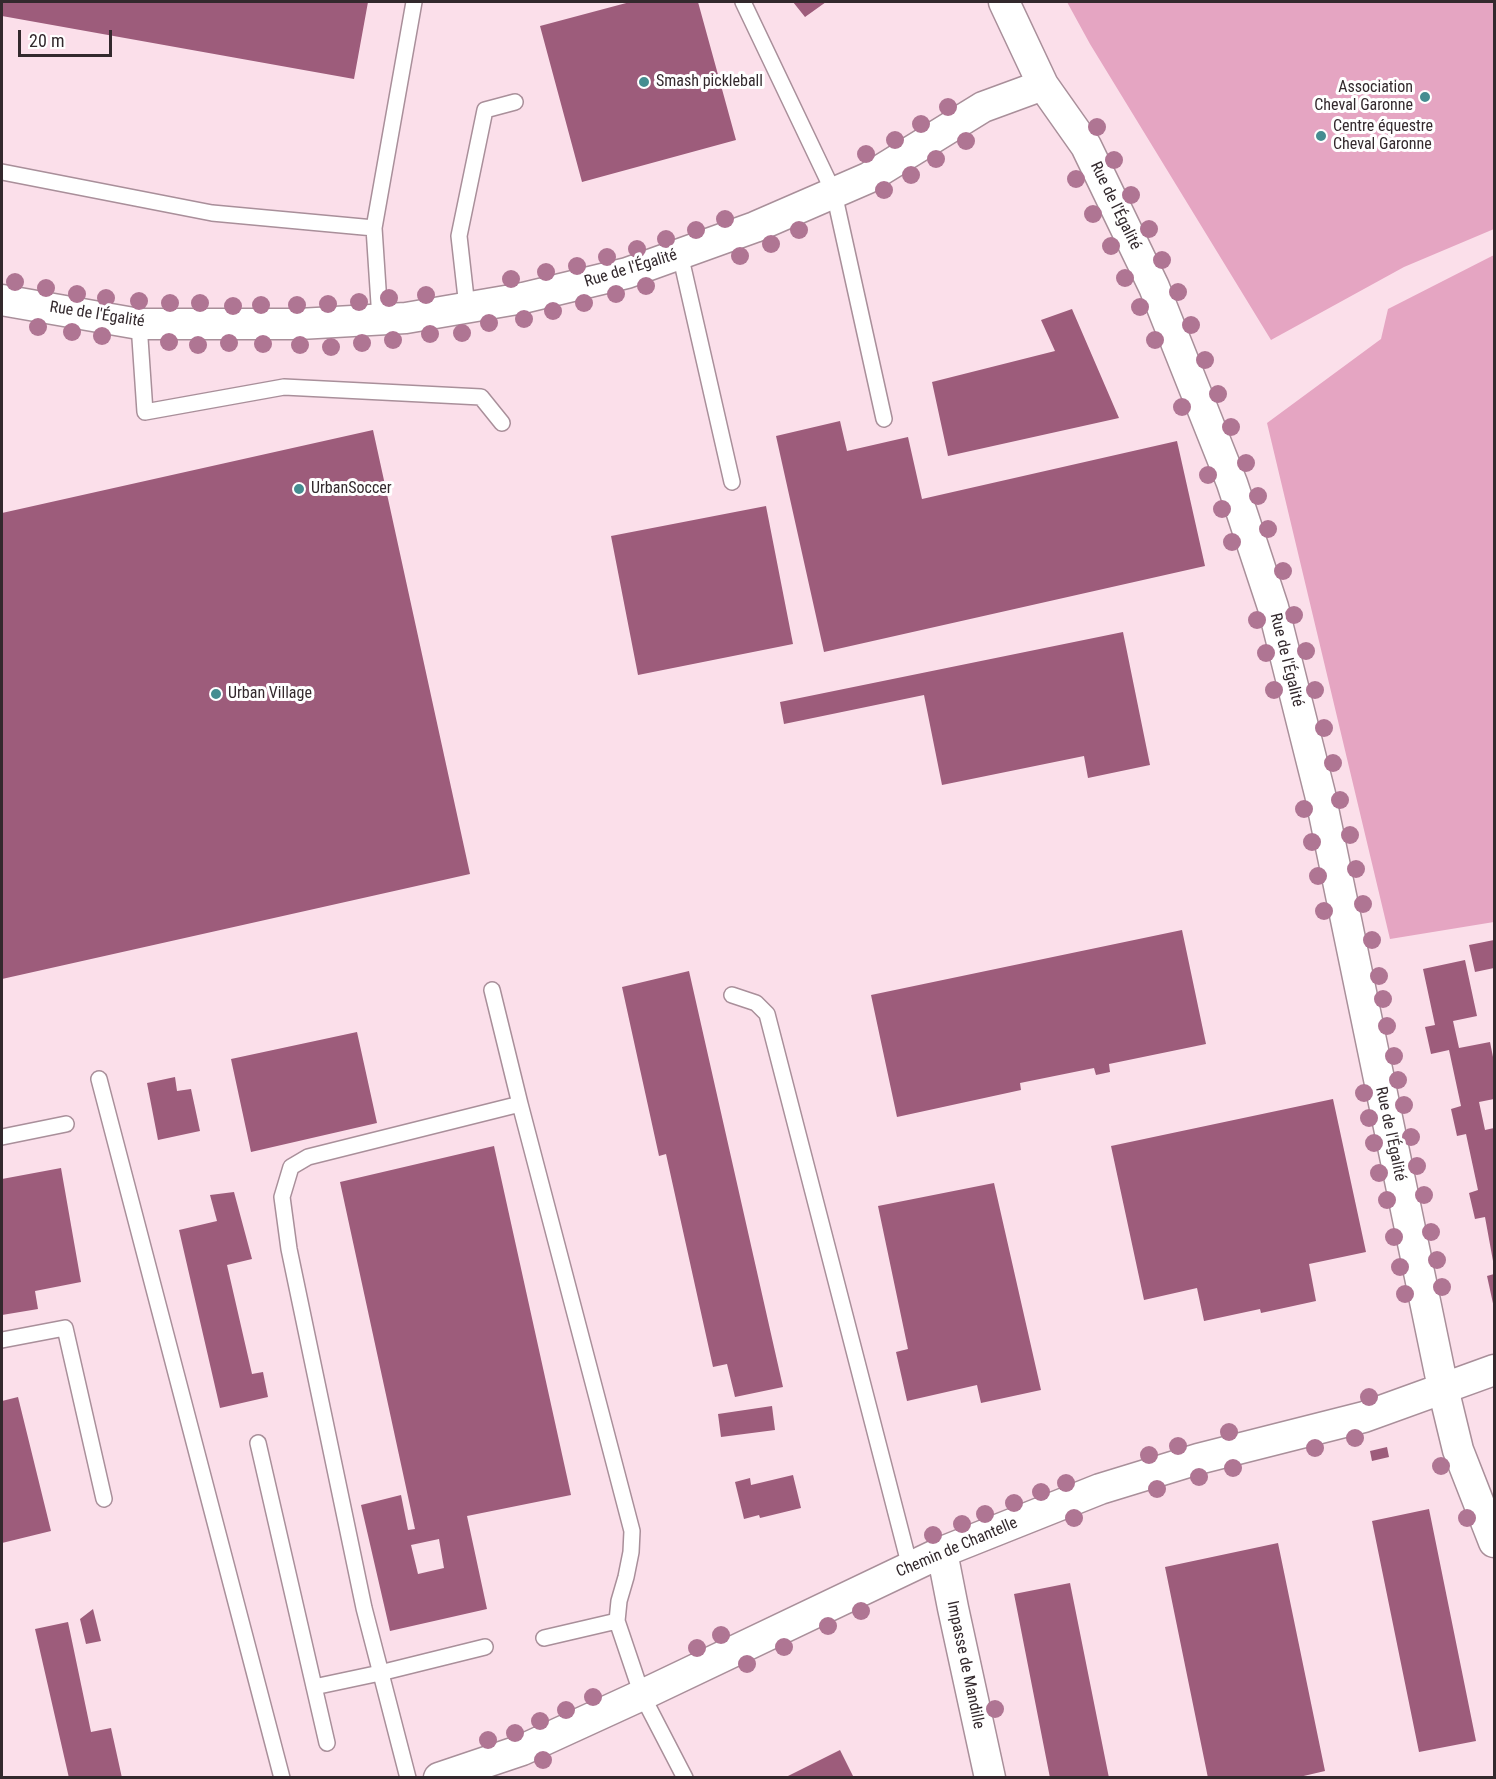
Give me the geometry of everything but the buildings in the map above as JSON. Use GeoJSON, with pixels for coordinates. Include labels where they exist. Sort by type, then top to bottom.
{"type":"FeatureCollection","features":[{"type":"Feature","properties":{"kind":"street"},"geometry":{"type":"LineString","coordinates":[[1004,2],[1043,85]]}},
{"type":"Feature","properties":{"kind":"street","name":"Rue de l'Égalité"},"geometry":{"type":"LineString","coordinates":[[2,300],[139,324],[299,324],[406,318],[523,298],[627,273],[755,227],[868,178],[983,107],[1043,85],[1086,146],[1154,287],[1232,483],[1273,607],[1320,794],[1443,1388],[1458,1450],[1494,1542]]}},
{"type":"Feature","properties":{"kind":"street","name":"Chemin de Chantelle"},"geometry":{"type":"LineString","coordinates":[[439,1778],[522,1750],[942,1552],[1100,1489],[1198,1459],[1364,1417],[1494,1370]]}},
{"type":"Feature","properties":{"kind":"street","name":"Impasse de Mandille"},"geometry":{"type":"LineString","coordinates":[[942,1552],[952,1608],[990,1778]]}},
{"type":"Feature","properties":{"kind":"lane"},"geometry":{"type":"LineString","coordinates":[[380,319],[374,228],[414,2]]}},
{"type":"Feature","properties":{"kind":"lane"},"geometry":{"type":"LineString","coordinates":[[743,2],[834,193],[884,419]]}},
{"type":"Feature","properties":{"kind":"lane"},"geometry":{"type":"LineString","coordinates":[[466,307],[459,236],[485,110],[515,102]]}},
{"type":"Feature","properties":{"kind":"lane"},"geometry":{"type":"LineString","coordinates":[[2,172],[212,213],[374,228]]}},
{"type":"Feature","properties":{"kind":"lane"},"geometry":{"type":"LineString","coordinates":[[680,254],[732,482]]}},
{"type":"Feature","properties":{"kind":"lane"},"geometry":{"type":"LineString","coordinates":[[139,324],[145,411],[284,387],[481,397],[502,423]]}},
{"type":"Feature","properties":{"kind":"lane"},"geometry":{"type":"LineString","coordinates":[[492,990],[632,1531],[631,1552],[619,1600],[617,1621],[642,1695],[685,1778]]}},
{"type":"Feature","properties":{"kind":"lane"},"geometry":{"type":"LineString","coordinates":[[732,995],[756,1003],[767,1014],[910,1567]]}},
{"type":"Feature","properties":{"kind":"lane"},"geometry":{"type":"LineString","coordinates":[[99,1079],[282,1778]]}},
{"type":"Feature","properties":{"kind":"lane"},"geometry":{"type":"LineString","coordinates":[[408,1778],[364,1608],[289,1249],[282,1197],[291,1167],[308,1157],[520,1104]]}},
{"type":"Feature","properties":{"kind":"lane"},"geometry":{"type":"LineString","coordinates":[[2,1137],[66,1124]]}},
{"type":"Feature","properties":{"kind":"lane"},"geometry":{"type":"LineString","coordinates":[[2,1340],[65,1328],[104,1499]]}},
{"type":"Feature","properties":{"kind":"lane"},"geometry":{"type":"LineString","coordinates":[[258,1443],[327,1743]]}},
{"type":"Feature","properties":{"kind":"lane"},"geometry":{"type":"LineString","coordinates":[[544,1638],[617,1621]]}},
{"type":"Feature","properties":{"kind":"lane"},"geometry":{"type":"LineString","coordinates":[[314,1687],[485,1647]]}},
{"type":"Feature","properties":{"kind":"shaded area","name":"Centre équestre Cheval Garonne"},"geometry":{"type":"Polygon","coordinates":[[[1067,2],[1494,2],[1494,229],[1404,267],[1271,340],[1090,44],[1067,2]]]}},
{"type":"Feature","properties":{"kind":"shaded area"},"geometry":{"type":"Polygon","coordinates":[[[1494,255],[1494,922],[1390,939],[1267,423],[1381,339],[1388,309],[1494,255]]]}},
{"type":"Feature","properties":{"kind":"place","name":"Smash pickleball"},"geometry":{"type":"Point","coordinates":[644,82]}},
{"type":"Feature","properties":{"kind":"place","name":"Association Cheval Garonne"},"geometry":{"type":"Point","coordinates":[1425,97]}},
{"type":"Feature","properties":{"kind":"place","name":"Centre équestre Cheval Garonne"},"geometry":{"type":"Point","coordinates":[1321,136]}},
{"type":"Feature","properties":{"kind":"place","name":"UrbanSoccer"},"geometry":{"type":"Point","coordinates":[299,489]}},
{"type":"Feature","properties":{"kind":"place","name":"Urban Village"},"geometry":{"type":"Point","coordinates":[216,694]}}]}
